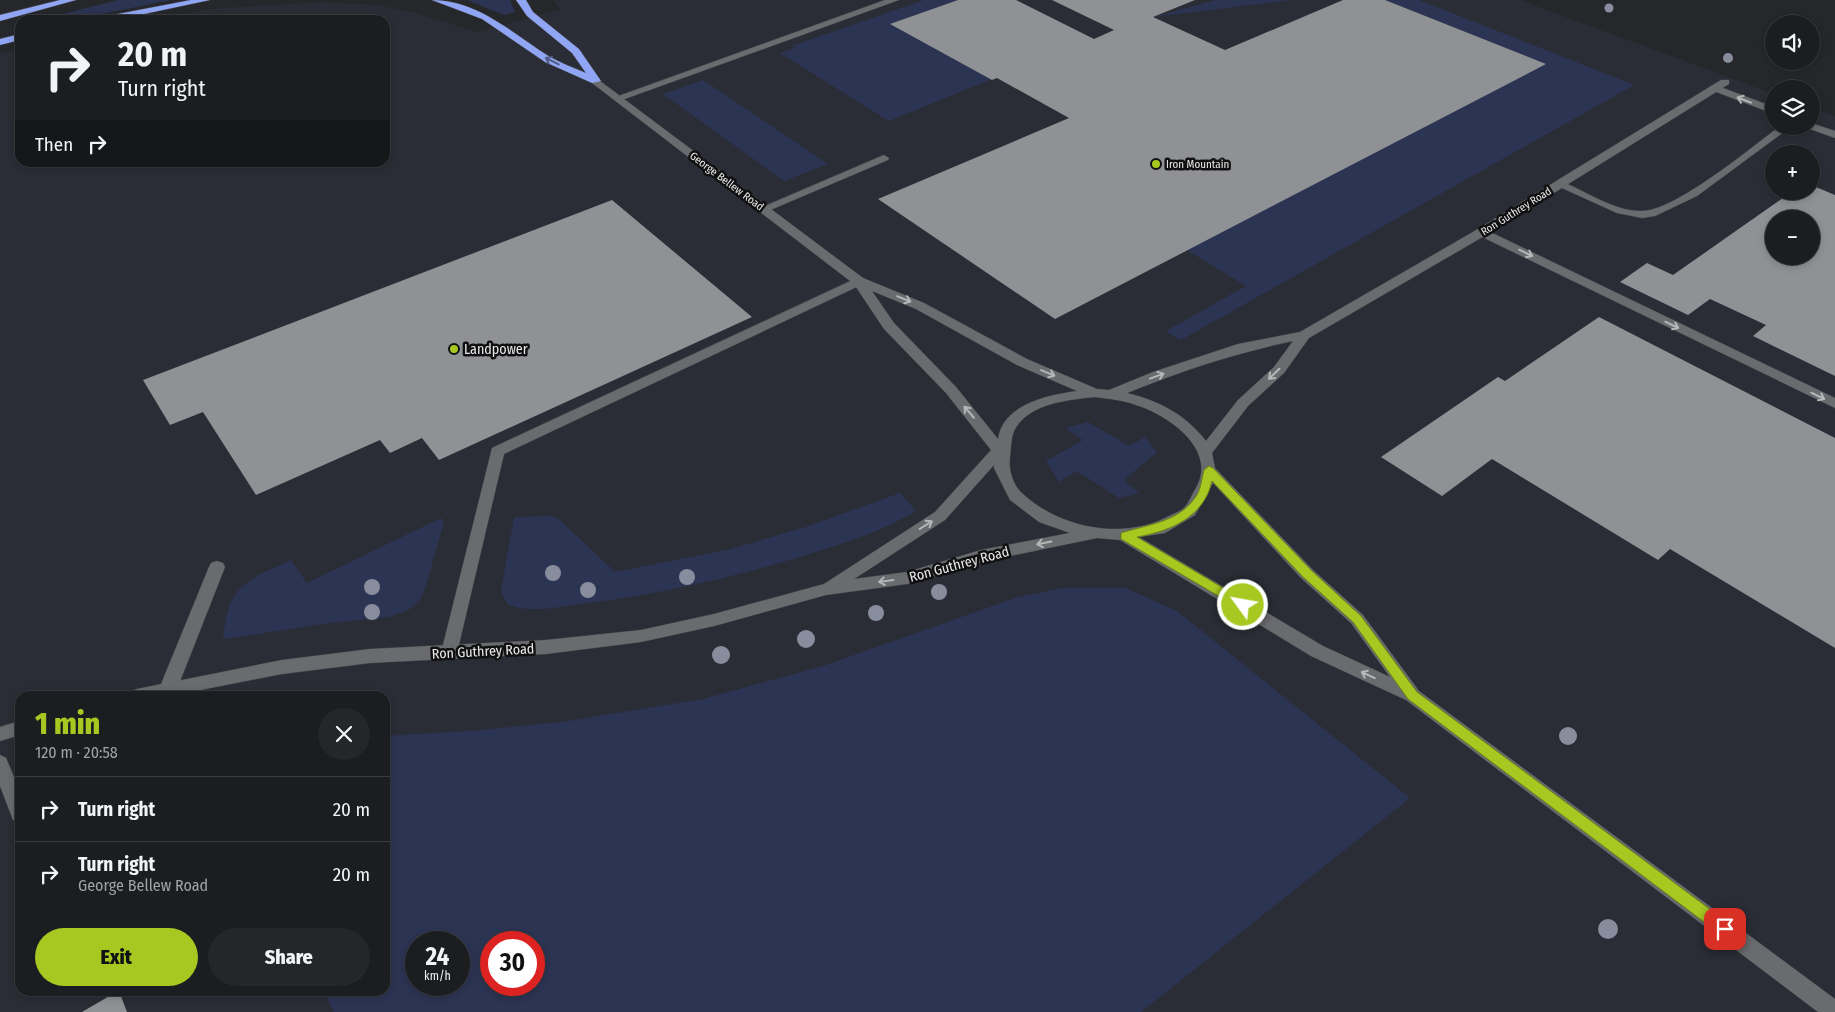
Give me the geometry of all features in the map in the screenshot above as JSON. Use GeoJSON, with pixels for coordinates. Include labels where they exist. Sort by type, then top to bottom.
{"type":"FeatureCollection","features":[{"type":"Feature","properties":{"kind":"highway"},"geometry":{"type":"LineString","coordinates":[[0,18],[71,0]]}},
{"type":"Feature","properties":{"kind":"highway"},"geometry":{"type":"LineString","coordinates":[[128,15],[204,0]]}},
{"type":"Feature","properties":{"kind":"highway"},"geometry":{"type":"LineString","coordinates":[[437,0],[485,16],[548,60],[596,82]]}},
{"type":"Feature","properties":{"kind":"highway"},"geometry":{"type":"LineString","coordinates":[[521,0],[530,14],[576,50],[596,82]]}},
{"type":"Feature","properties":{"kind":"highway"},"geometry":{"type":"LineString","coordinates":[[0,42],[15,38]]}},
{"type":"Feature","properties":{"kind":"street"},"geometry":{"type":"LineString","coordinates":[[618,98],[894,0]]}},
{"type":"Feature","properties":{"kind":"street","name":"George Bellew Road"},"geometry":{"type":"LineString","coordinates":[[596,82],[859,281],[920,306],[964,332],[1022,362],[1095,393]]}},
{"type":"Feature","properties":{"kind":"street","name":"Ron Guthrey Road"},"geometry":{"type":"LineString","coordinates":[[1112,394],[1158,375],[1243,347],[1304,335],[1482,232],[1720,85],[1765,107]]}},
{"type":"Feature","properties":{"kind":"street"},"geometry":{"type":"LineString","coordinates":[[1820,129],[1835,135]]}},
{"type":"Feature","properties":{"kind":"street"},"geometry":{"type":"LineString","coordinates":[[1559,184],[1619,210],[1642,215],[1656,214],[1678,202],[1774,135]]}},
{"type":"Feature","properties":{"kind":"street"},"geometry":{"type":"LineString","coordinates":[[764,209],[884,158]]}},
{"type":"Feature","properties":{"kind":"street"},"geometry":{"type":"LineString","coordinates":[[1482,232],[1835,404]]}},
{"type":"Feature","properties":{"kind":"street","name":"George Bellew Road"},"geometry":{"type":"LineString","coordinates":[[859,281],[889,326],[952,390],[1000,450]]}},
{"type":"Feature","properties":{"kind":"street"},"geometry":{"type":"LineString","coordinates":[[448,653],[497,451],[859,281]]}},
{"type":"Feature","properties":{"kind":"street","name":"Ron Guthrey Road"},"geometry":{"type":"LineString","coordinates":[[1205,452],[1243,403],[1279,370],[1304,335]]}},
{"type":"Feature","properties":{"kind":"street"},"geometry":{"type":"LineString","coordinates":[[1095,393],[1112,394],[1142,401],[1170,414],[1191,431],[1205,452],[1209,470],[1204,494],[1187,514],[1160,529],[1125,536],[1092,534],[1059,526],[1032,511],[1012,492],[1001,471],[1000,450],[1007,431],[1021,415],[1042,403],[1067,396],[1095,393]]}},
{"type":"Feature","properties":{"kind":"street","name":"Ron Guthrey Road"},"geometry":{"type":"LineString","coordinates":[[826,589],[940,516],[1000,450]]}},
{"type":"Feature","properties":{"kind":"street"},"geometry":{"type":"LineString","coordinates":[[1209,470],[1307,574],[1357,619],[1412,695]]}},
{"type":"Feature","properties":{"kind":"street","name":"Ron Guthrey Road"},"geometry":{"type":"LineString","coordinates":[[159,691],[301,665],[370,656],[546,647],[641,636],[714,620],[826,589],[907,578],[981,556],[1092,534]]}},
{"type":"Feature","properties":{"kind":"street"},"geometry":{"type":"LineString","coordinates":[[1125,536],[1317,651],[1412,695],[1835,1012]]}},
{"type":"Feature","properties":{"kind":"street"},"geometry":{"type":"LineString","coordinates":[[168,689],[217,566]]}},
{"type":"Feature","properties":{"kind":"street"},"geometry":{"type":"LineString","coordinates":[[0,734],[15,730]]}},
{"type":"Feature","properties":{"kind":"street"},"geometry":{"type":"LineString","coordinates":[[0,762],[15,801]]}},
{"type":"Feature","properties":{"kind":"shaded area"},"geometry":{"type":"Polygon","coordinates":[[[118,0],[171,0],[98,15],[60,15],[118,0]]]}},
{"type":"Feature","properties":{"kind":"shaded area"},"geometry":{"type":"Polygon","coordinates":[[[467,0],[510,0],[515,12],[504,15],[467,0]]]}},
{"type":"Feature","properties":{"kind":"shaded area"},"geometry":{"type":"Polygon","coordinates":[[[553,0],[1520,0],[1765,91],[1765,135],[1820,135],[1820,111],[1835,116],[1835,1012],[0,1012],[0,53],[15,50],[15,167],[390,167],[390,15],[178,15],[208,9],[322,2],[376,5],[413,12],[477,32],[561,9],[553,0]]]}},
{"type":"Feature","properties":{"kind":"shaded area"},"geometry":{"type":"Polygon","coordinates":[[[924,0],[958,0],[891,24],[994,78],[889,121],[780,53],[795,48],[792,46],[924,0]]]}},
{"type":"Feature","properties":{"kind":"shaded area"},"geometry":{"type":"Polygon","coordinates":[[[1216,0],[1290,0],[1153,17],[1216,0]]]}},
{"type":"Feature","properties":{"kind":"shaded area"},"geometry":{"type":"Polygon","coordinates":[[[1385,0],[1419,0],[1634,85],[1181,340],[1166,331],[1246,286],[1182,247],[1545,64],[1385,0]]]}},
{"type":"Feature","properties":{"kind":"shaded area"},"geometry":{"type":"Polygon","coordinates":[[[703,80],[828,164],[784,181],[663,94],[703,80]]]}},
{"type":"Feature","properties":{"kind":"shaded area"},"geometry":{"type":"Polygon","coordinates":[[[1088,422],[1129,446],[1145,437],[1157,452],[1124,480],[1139,493],[1119,498],[1077,471],[1059,482],[1046,461],[1083,440],[1065,428],[1088,422]]]}},
{"type":"Feature","properties":{"kind":"shaded area"},"geometry":{"type":"Polygon","coordinates":[[[900,493],[916,511],[889,525],[861,537],[818,551],[721,578],[637,596],[544,609],[525,609],[507,604],[501,591],[514,517],[552,516],[559,519],[615,572],[727,550],[803,528],[900,493]]]}},
{"type":"Feature","properties":{"kind":"shaded area"},"geometry":{"type":"Polygon","coordinates":[[[441,518],[444,522],[425,589],[420,599],[410,609],[390,617],[329,623],[224,639],[223,632],[229,607],[234,596],[258,575],[291,560],[307,583],[441,518]]]}},
{"type":"Feature","properties":{"kind":"shaded area"},"geometry":{"type":"Polygon","coordinates":[[[1063,588],[1125,588],[1177,611],[1410,798],[1141,1012],[334,1012],[326,996],[390,996],[390,736],[471,731],[562,722],[703,699],[823,666],[1018,597],[1063,588]]]}},
{"type":"Feature","properties":{"kind":"building","name":"Iron Mountain"},"geometry":{"type":"Polygon","coordinates":[[[958,0],[1016,0],[1094,39],[1114,30],[1052,0],[1195,0],[1153,17],[1225,50],[1343,0],[1385,0],[1546,64],[1055,319],[878,199],[1069,118],[997,78],[992,80],[890,24],[958,0]]]}},
{"type":"Feature","properties":{"kind":"building"},"geometry":{"type":"Polygon","coordinates":[[[1820,189],[1835,195],[1835,376],[1753,336],[1766,325],[1710,299],[1688,315],[1620,282],[1647,263],[1673,275],[1765,211],[1765,265],[1820,265],[1820,210],[1766,210],[1780,200],[1820,200],[1820,189]]]}},
{"type":"Feature","properties":{"kind":"building","name":"Landpower"},"geometry":{"type":"Polygon","coordinates":[[[612,200],[752,317],[439,460],[422,438],[390,453],[380,440],[256,495],[203,412],[170,425],[143,380],[612,200]]]}},
{"type":"Feature","properties":{"kind":"building"},"geometry":{"type":"Polygon","coordinates":[[[1599,317],[1835,438],[1835,648],[1670,549],[1658,560],[1492,459],[1442,496],[1381,457],[1498,377],[1505,381],[1599,317]]]}},
{"type":"Feature","properties":{"kind":"building"},"geometry":{"type":"Polygon","coordinates":[[[109,996],[121,996],[127,1012],[82,1012],[109,996]]]}},
{"type":"Feature","properties":{"kind":"place","name":"Iron Mountain"},"geometry":{"type":"Point","coordinates":[1156,164]}},
{"type":"Feature","properties":{"kind":"place","name":"Landpower"},"geometry":{"type":"Point","coordinates":[454,349]}},
{"type":"Feature","properties":{"kind":"route"},"geometry":{"type":"LineString","coordinates":[[1243,605],[1125,536],[1160,529],[1187,514],[1204,494],[1209,470],[1307,574],[1357,619],[1412,695],[1725,929]]}}]}
